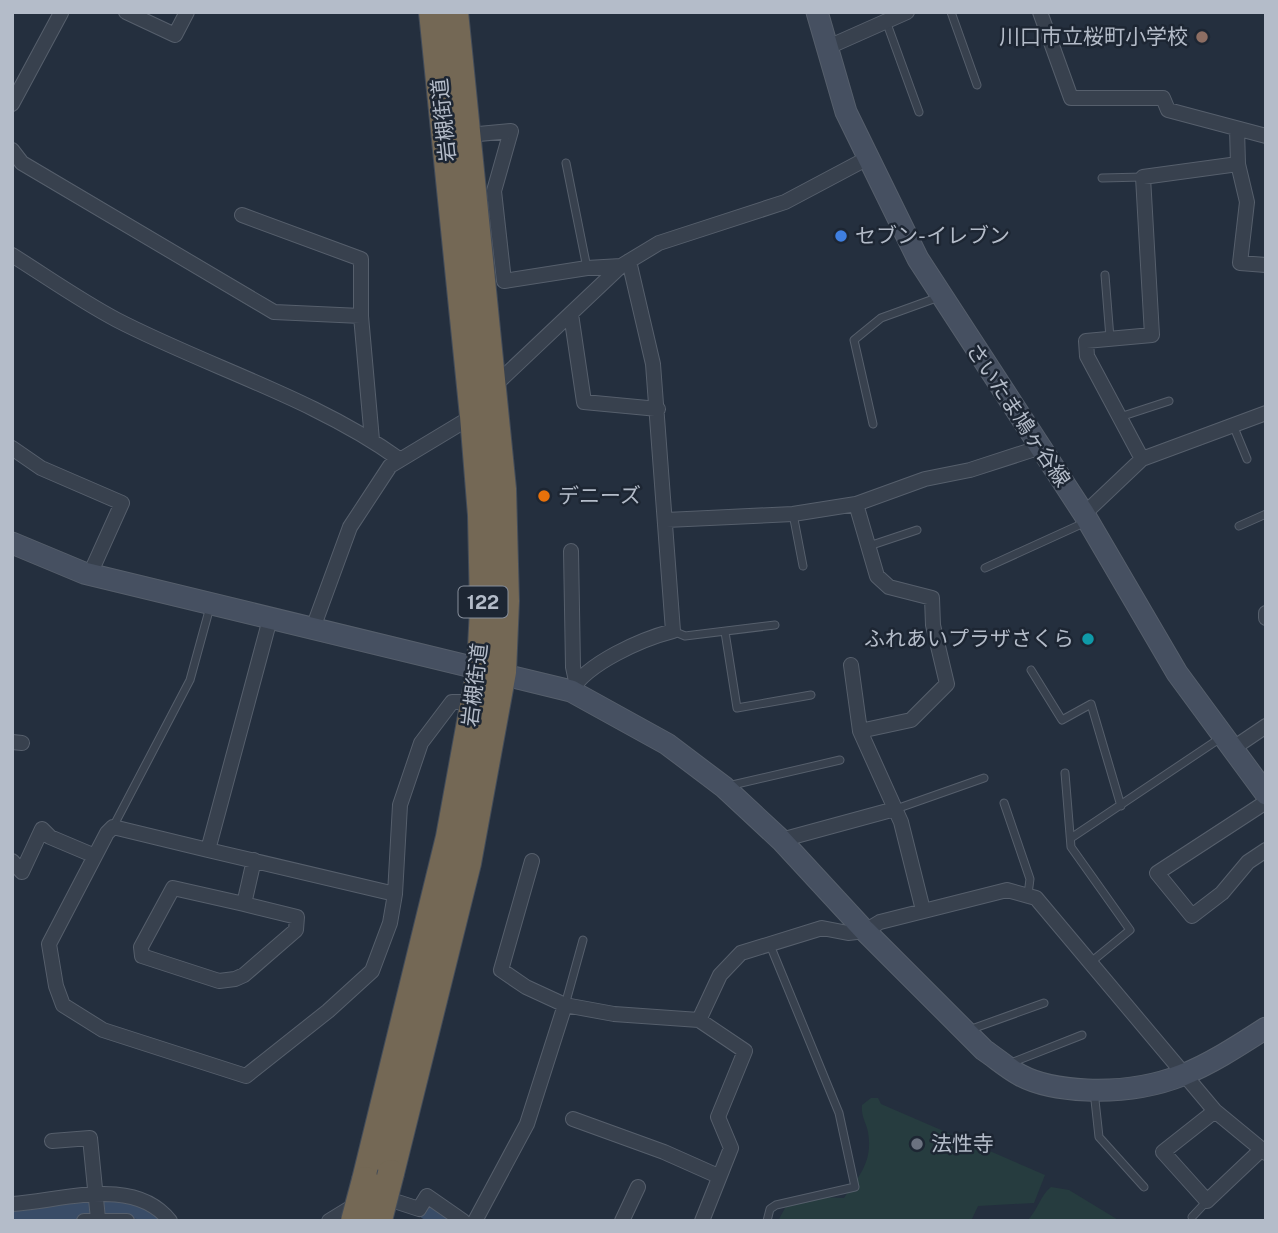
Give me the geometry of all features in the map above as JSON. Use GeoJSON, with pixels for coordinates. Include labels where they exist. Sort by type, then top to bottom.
{"type":"FeatureCollection","features":[{"type":"Feature","properties":{"kind":"highway","name":"岩槻街道"},"geometry":{"type":"LineString","coordinates":[[370,1220],[365,1180],[449,837],[474,702],[491,669],[473,416],[432,12]]}},
{"type":"Feature","properties":{"kind":"highway","name":"岩槻街道"},"geometry":{"type":"LineString","coordinates":[[370,1220],[391,1173],[468,863],[506,550],[493,387],[455,12]]}},
{"type":"Feature","properties":{"kind":"street"},"geometry":{"type":"LineString","coordinates":[[12,104],[61,13],[59,12]]}},
{"type":"Feature","properties":{"kind":"street"},"geometry":{"type":"LineString","coordinates":[[126,12],[175,35],[187,12]]}},
{"type":"Feature","properties":{"kind":"street","name":"さいたま鳩ヶ谷線"},"geometry":{"type":"LineString","coordinates":[[817,12],[834,81],[866,159],[940,297],[1086,518],[1177,673],[1266,794]]}},
{"type":"Feature","properties":{"kind":"street"},"geometry":{"type":"LineString","coordinates":[[826,48],[906,12]]}},
{"type":"Feature","properties":{"kind":"street"},"geometry":{"type":"LineString","coordinates":[[1040,12],[1071,98],[1163,99],[1168,110],[1266,136]]}},
{"type":"Feature","properties":{"kind":"street"},"geometry":{"type":"LineString","coordinates":[[1237,129],[1238,164],[1247,202],[1240,263],[1266,265]]}},
{"type":"Feature","properties":{"kind":"street"},"geometry":{"type":"LineString","coordinates":[[468,135],[511,131],[494,191],[504,281],[625,264]]}},
{"type":"Feature","properties":{"kind":"street"},"geometry":{"type":"LineString","coordinates":[[12,150],[22,163],[274,312],[361,316]]}},
{"type":"Feature","properties":{"kind":"street"},"geometry":{"type":"LineString","coordinates":[[493,387],[625,264],[659,243],[785,202],[866,159]]}},
{"type":"Feature","properties":{"kind":"street"},"geometry":{"type":"LineString","coordinates":[[1142,459],[1087,356],[1086,341],[1152,335],[1143,177],[1238,164]]}},
{"type":"Feature","properties":{"kind":"street"},"geometry":{"type":"LineString","coordinates":[[242,215],[361,260],[361,316],[372,440]]}},
{"type":"Feature","properties":{"kind":"street"},"geometry":{"type":"LineString","coordinates":[[12,255],[116,319],[372,440],[399,459]]}},
{"type":"Feature","properties":{"kind":"street"},"geometry":{"type":"LineString","coordinates":[[573,686],[597,666],[651,637],[673,631],[653,364],[625,264]]}},
{"type":"Feature","properties":{"kind":"street"},"geometry":{"type":"LineString","coordinates":[[571,314],[584,402],[658,409]]}},
{"type":"Feature","properties":{"kind":"street"},"geometry":{"type":"LineString","coordinates":[[1086,518],[1142,459],[1266,413]]}},
{"type":"Feature","properties":{"kind":"street"},"geometry":{"type":"LineString","coordinates":[[313,628],[350,527],[390,466],[473,416]]}},
{"type":"Feature","properties":{"kind":"street"},"geometry":{"type":"LineString","coordinates":[[12,448],[41,468],[122,503],[90,574]]}},
{"type":"Feature","properties":{"kind":"street"},"geometry":{"type":"LineString","coordinates":[[666,520],[793,514],[856,504],[925,478],[970,470],[1038,448]]}},
{"type":"Feature","properties":{"kind":"street"},"geometry":{"type":"LineString","coordinates":[[856,504],[877,576],[889,587],[932,598],[933,625],[947,684],[911,720],[860,731]]}},
{"type":"Feature","properties":{"kind":"street"},"geometry":{"type":"LineString","coordinates":[[12,543],[90,574],[270,619],[573,686],[667,744],[724,787],[781,840],[865,931],[984,1050],[1020,1075],[1049,1086],[1094,1091],[1145,1089],[1188,1074],[1266,1028]]}},
{"type":"Feature","properties":{"kind":"street"},"geometry":{"type":"LineString","coordinates":[[571,551],[573,686]]}},
{"type":"Feature","properties":{"kind":"street"},"geometry":{"type":"LineString","coordinates":[[208,850],[270,619]]}},
{"type":"Feature","properties":{"kind":"street"},"geometry":{"type":"LineString","coordinates":[[851,665],[860,731],[895,809],[923,910]]}},
{"type":"Feature","properties":{"kind":"street"},"geometry":{"type":"LineString","coordinates":[[395,894],[113,827],[49,944],[56,986],[63,1004],[103,1030],[246,1076],[328,1012],[372,971],[390,923],[395,894],[400,805],[421,743],[452,702],[474,702]]}},
{"type":"Feature","properties":{"kind":"street"},"geometry":{"type":"LineString","coordinates":[[1227,743],[1266,726]]}},
{"type":"Feature","properties":{"kind":"street"},"geometry":{"type":"LineString","coordinates":[[1266,802],[1157,873],[1192,916],[1222,893],[1248,862],[1266,850]]}},
{"type":"Feature","properties":{"kind":"street"},"geometry":{"type":"LineString","coordinates":[[781,840],[895,809]]}},
{"type":"Feature","properties":{"kind":"street"},"geometry":{"type":"LineString","coordinates":[[12,861],[22,872],[41,829],[50,837],[95,856]]}},
{"type":"Feature","properties":{"kind":"street"},"geometry":{"type":"LineString","coordinates":[[244,904],[254,860]]}},
{"type":"Feature","properties":{"kind":"street"},"geometry":{"type":"LineString","coordinates":[[532,861],[500,970],[526,987],[565,1005],[614,1014],[699,1020],[745,1051],[719,1117],[731,1148],[702,1221]]}},
{"type":"Feature","properties":{"kind":"street"},"geometry":{"type":"LineString","coordinates":[[173,888],[244,904],[297,917],[296,930],[244,975],[219,981],[142,956],[141,947],[173,888]]}},
{"type":"Feature","properties":{"kind":"street"},"geometry":{"type":"LineString","coordinates":[[699,1020],[720,975],[741,953],[822,928],[848,933],[865,931],[880,922],[1007,890],[1036,898],[1188,1074],[1215,1111],[1264,1151],[1208,1202],[1163,1152],[1215,1111]]}},
{"type":"Feature","properties":{"kind":"street"},"geometry":{"type":"LineString","coordinates":[[475,1221],[527,1124],[565,1005]]}},
{"type":"Feature","properties":{"kind":"street"},"geometry":{"type":"LineString","coordinates":[[573,1119],[664,1152],[718,1176]]}},
{"type":"Feature","properties":{"kind":"street"},"geometry":{"type":"LineString","coordinates":[[52,1141],[90,1138],[96,1196],[91,1220],[127,1221]]}},
{"type":"Feature","properties":{"kind":"street"},"geometry":{"type":"LineString","coordinates":[[622,1221],[638,1187]]}},
{"type":"Feature","properties":{"kind":"street"},"geometry":{"type":"LineString","coordinates":[[12,1204],[115,1194],[134,1197],[161,1210],[170,1221]]}},
{"type":"Feature","properties":{"kind":"street"},"geometry":{"type":"LineString","coordinates":[[329,1221],[367,1199],[382,1196],[419,1209],[427,1196],[463,1221]]}},
{"type":"Feature","properties":{"kind":"lane"},"geometry":{"type":"LineString","coordinates":[[951,12],[977,85]]}},
{"type":"Feature","properties":{"kind":"lane"},"geometry":{"type":"LineString","coordinates":[[886,21],[919,112]]}},
{"type":"Feature","properties":{"kind":"lane"},"geometry":{"type":"LineString","coordinates":[[566,163],[587,268]]}},
{"type":"Feature","properties":{"kind":"lane"},"geometry":{"type":"LineString","coordinates":[[1102,177],[1143,177]]}},
{"type":"Feature","properties":{"kind":"lane"},"geometry":{"type":"LineString","coordinates":[[1105,275],[1110,338]]}},
{"type":"Feature","properties":{"kind":"lane"},"geometry":{"type":"LineString","coordinates":[[873,424],[854,340],[881,317],[940,297]]}},
{"type":"Feature","properties":{"kind":"lane"},"geometry":{"type":"LineString","coordinates":[[1119,417],[1169,401]]}},
{"type":"Feature","properties":{"kind":"lane"},"geometry":{"type":"LineString","coordinates":[[1233,425],[1247,459]]}},
{"type":"Feature","properties":{"kind":"lane"},"geometry":{"type":"LineString","coordinates":[[793,514],[803,566]]}},
{"type":"Feature","properties":{"kind":"lane"},"geometry":{"type":"LineString","coordinates":[[1239,526],[1266,514]]}},
{"type":"Feature","properties":{"kind":"lane"},"geometry":{"type":"LineString","coordinates":[[985,568],[1086,518]]}},
{"type":"Feature","properties":{"kind":"lane"},"geometry":{"type":"LineString","coordinates":[[869,546],[917,530]]}},
{"type":"Feature","properties":{"kind":"lane"},"geometry":{"type":"LineString","coordinates":[[113,827],[190,680],[211,604]]}},
{"type":"Feature","properties":{"kind":"lane"},"geometry":{"type":"LineString","coordinates":[[673,631],[685,636],[775,625]]}},
{"type":"Feature","properties":{"kind":"lane"},"geometry":{"type":"LineString","coordinates":[[725,632],[737,708],[811,695]]}},
{"type":"Feature","properties":{"kind":"lane"},"geometry":{"type":"LineString","coordinates":[[1031,670],[1062,720],[1091,704],[1121,806]]}},
{"type":"Feature","properties":{"kind":"lane"},"geometry":{"type":"LineString","coordinates":[[1072,838],[1227,743]]}},
{"type":"Feature","properties":{"kind":"lane"},"geometry":{"type":"LineString","coordinates":[[724,787],[840,760]]}},
{"type":"Feature","properties":{"kind":"lane"},"geometry":{"type":"LineString","coordinates":[[1065,774],[1071,847],[1129,930],[1091,962]]}},
{"type":"Feature","properties":{"kind":"lane"},"geometry":{"type":"LineString","coordinates":[[895,809],[984,778]]}},
{"type":"Feature","properties":{"kind":"lane"},"geometry":{"type":"LineString","coordinates":[[1004,803],[1030,879],[1028,894]]}},
{"type":"Feature","properties":{"kind":"lane"},"geometry":{"type":"LineString","coordinates":[[565,1005],[583,940]]}},
{"type":"Feature","properties":{"kind":"lane"},"geometry":{"type":"LineString","coordinates":[[767,1221],[770,1209],[776,1205],[855,1187],[839,1113],[769,944]]}},
{"type":"Feature","properties":{"kind":"lane"},"geometry":{"type":"LineString","coordinates":[[965,1031],[1044,1003]]}},
{"type":"Feature","properties":{"kind":"lane"},"geometry":{"type":"LineString","coordinates":[[1006,1065],[1082,1035]]}},
{"type":"Feature","properties":{"kind":"lane"},"geometry":{"type":"LineString","coordinates":[[1094,1091],[1099,1137],[1144,1187]]}},
{"type":"Feature","properties":{"kind":"lane"},"geometry":{"type":"LineString","coordinates":[[1192,1217],[1208,1202]]}},
{"type":"Feature","properties":{"kind":"green space","name":"法性寺"},"geometry":{"type":"Polygon","coordinates":[[[871,1098],[878,1098],[881,1104],[1045,1175],[1034,1203],[978,1206],[971,1221],[778,1221],[785,1208],[798,1196],[844,1198],[867,1160],[869,1142],[862,1105],[871,1098]]]}},
{"type":"Feature","properties":{"kind":"green space"},"geometry":{"type":"Polygon","coordinates":[[[1051,1187],[1069,1190],[1120,1221],[1027,1221],[1051,1187]]]}},
{"type":"Feature","properties":{"kind":"waterway"},"geometry":{"type":"LineString","coordinates":[[12,1216],[131,1209],[145,1211],[156,1221]]}},
{"type":"Feature","properties":{"kind":"waterway"},"geometry":{"type":"LineString","coordinates":[[426,1210],[444,1221]]}},
{"type":"Feature","properties":{"kind":"place","name":"川口市立桜町小学校"},"geometry":{"type":"Point","coordinates":[1202,37]}},
{"type":"Feature","properties":{"kind":"place","name":"セブン-イレブン"},"geometry":{"type":"Point","coordinates":[841,236]}},
{"type":"Feature","properties":{"kind":"place","name":"デニーズ"},"geometry":{"type":"Point","coordinates":[544,496]}},
{"type":"Feature","properties":{"kind":"place","name":"ふれあいプラザさくら"},"geometry":{"type":"Point","coordinates":[1088,639]}},
{"type":"Feature","properties":{"kind":"place","name":"法性寺"},"geometry":{"type":"Point","coordinates":[917,1144]}}]}
